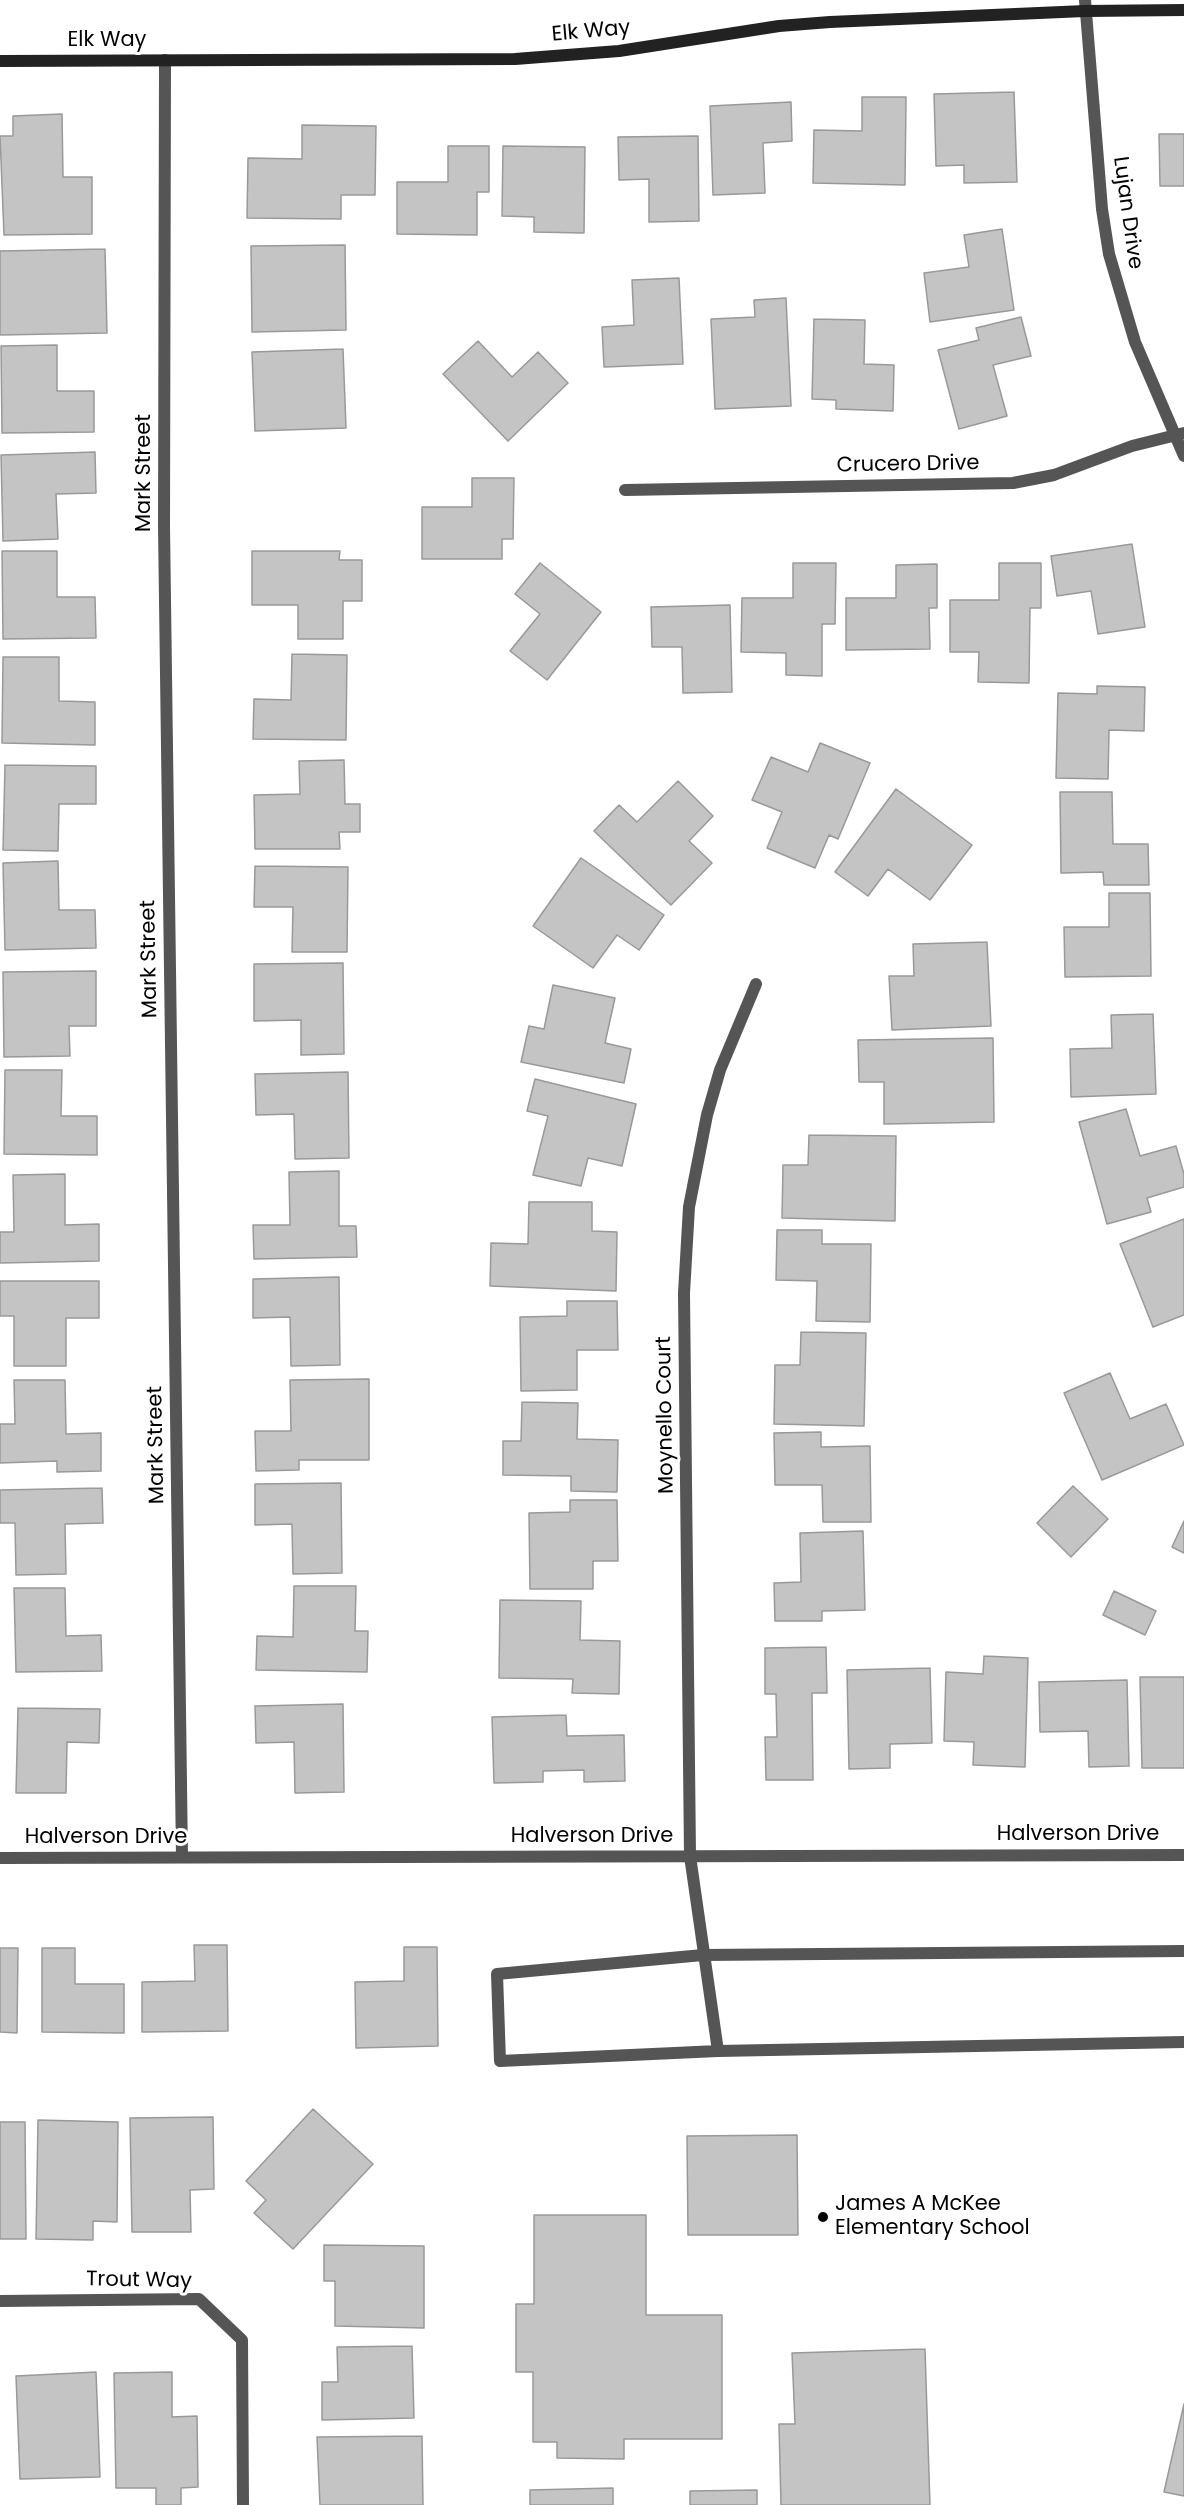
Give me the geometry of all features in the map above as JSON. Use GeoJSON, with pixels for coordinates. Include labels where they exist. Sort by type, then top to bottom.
{"type":"FeatureCollection","features":[{"type":"Feature","properties":{"kind":"street","name":"Elk Way"},"geometry":{"type":"LineString","coordinates":[[0,61],[515,58],[619,51],[779,26],[1085,5],[1184,10]]}},
{"type":"Feature","properties":{"kind":"street","name":"Lujan Drive"},"geometry":{"type":"LineString","coordinates":[[1085,5],[1108,254],[1135,342],[1180,434],[1184,456]]}},
{"type":"Feature","properties":{"kind":"street","name":"Mark Street"},"geometry":{"type":"LineString","coordinates":[[165,60],[164,526],[182,1857]]}},
{"type":"Feature","properties":{"kind":"street","name":"Crucero Drive"},"geometry":{"type":"LineString","coordinates":[[625,490],[1013,483],[1054,475],[1132,446],[1180,434]]}},
{"type":"Feature","properties":{"kind":"street","name":"Moynello Court"},"geometry":{"type":"LineString","coordinates":[[718,2051],[690,1856],[684,1293],[689,1207],[706,1115],[720,1070],[756,984]]}},
{"type":"Feature","properties":{"kind":"street","name":"Halverson Drive"},"geometry":{"type":"LineString","coordinates":[[0,1858],[1184,1855]]}},
{"type":"Feature","properties":{"kind":"street"},"geometry":{"type":"LineString","coordinates":[[1184,1951],[703,1955],[497,1974],[500,2061],[718,2051],[1184,2043]]}},
{"type":"Feature","properties":{"kind":"street","name":"Trout Way"},"geometry":{"type":"LineString","coordinates":[[0,2301],[199,2299],[242,2340],[243,2505]]}},
{"type":"Feature","properties":{"kind":"building"},"geometry":{"type":"Polygon","coordinates":[[[1014,92],[1017,182],[964,183],[964,165],[936,166],[934,94],[1014,92]]]}},
{"type":"Feature","properties":{"kind":"building"},"geometry":{"type":"Polygon","coordinates":[[[862,97],[906,97],[905,185],[813,183],[814,130],[862,131],[862,97]]]}},
{"type":"Feature","properties":{"kind":"building"},"geometry":{"type":"Polygon","coordinates":[[[791,102],[792,141],[763,143],[765,193],[713,195],[710,106],[791,102]]]}},
{"type":"Feature","properties":{"kind":"building"},"geometry":{"type":"Polygon","coordinates":[[[62,114],[63,177],[92,177],[92,234],[4,235],[0,136],[13,136],[13,116],[62,114]]]}},
{"type":"Feature","properties":{"kind":"building"},"geometry":{"type":"Polygon","coordinates":[[[302,125],[376,126],[375,195],[341,195],[341,219],[247,218],[248,158],[302,159],[302,125]]]}},
{"type":"Feature","properties":{"kind":"building"},"geometry":{"type":"Polygon","coordinates":[[[1159,134],[1184,134],[1184,186],[1160,186],[1159,134]]]}},
{"type":"Feature","properties":{"kind":"building"},"geometry":{"type":"Polygon","coordinates":[[[698,136],[699,221],[649,222],[649,179],[619,180],[618,137],[698,136]]]}},
{"type":"Feature","properties":{"kind":"building"},"geometry":{"type":"Polygon","coordinates":[[[448,146],[489,146],[489,192],[477,192],[477,235],[397,234],[397,182],[448,182],[448,146]]]}},
{"type":"Feature","properties":{"kind":"building"},"geometry":{"type":"Polygon","coordinates":[[[503,146],[585,147],[584,233],[534,232],[534,217],[502,216],[503,146]]]}},
{"type":"Feature","properties":{"kind":"building"},"geometry":{"type":"Polygon","coordinates":[[[1002,229],[1014,310],[930,322],[924,273],[969,267],[964,235],[1002,229]]]}},
{"type":"Feature","properties":{"kind":"building"},"geometry":{"type":"Polygon","coordinates":[[[345,245],[346,330],[252,332],[251,246],[345,245]]]}},
{"type":"Feature","properties":{"kind":"building"},"geometry":{"type":"Polygon","coordinates":[[[105,249],[107,333],[0,335],[0,251],[105,249]]]}},
{"type":"Feature","properties":{"kind":"building"},"geometry":{"type":"Polygon","coordinates":[[[679,278],[683,364],[604,367],[602,327],[634,325],[632,280],[679,278]]]}},
{"type":"Feature","properties":{"kind":"building"},"geometry":{"type":"Polygon","coordinates":[[[786,298],[791,406],[715,409],[711,319],[755,317],[754,300],[786,298]]]}},
{"type":"Feature","properties":{"kind":"building"},"geometry":{"type":"Polygon","coordinates":[[[1021,317],[1031,356],[993,365],[1007,416],[959,429],[938,350],[979,340],[976,328],[1021,317]]]}},
{"type":"Feature","properties":{"kind":"building"},"geometry":{"type":"Polygon","coordinates":[[[814,319],[865,320],[864,364],[894,365],[893,411],[836,409],[836,400],[812,399],[814,319]]]}},
{"type":"Feature","properties":{"kind":"building"},"geometry":{"type":"Polygon","coordinates":[[[478,341],[512,377],[538,352],[568,383],[508,441],[443,374],[478,341]]]}},
{"type":"Feature","properties":{"kind":"building"},"geometry":{"type":"Polygon","coordinates":[[[57,345],[57,391],[94,391],[94,432],[2,433],[1,346],[57,345]]]}},
{"type":"Feature","properties":{"kind":"building"},"geometry":{"type":"Polygon","coordinates":[[[343,349],[346,428],[255,431],[252,352],[343,349]]]}},
{"type":"Feature","properties":{"kind":"building"},"geometry":{"type":"Polygon","coordinates":[[[95,452],[96,493],[56,494],[58,539],[3,541],[1,455],[95,452]]]}},
{"type":"Feature","properties":{"kind":"building"},"geometry":{"type":"Polygon","coordinates":[[[472,478],[514,478],[513,539],[502,539],[502,559],[422,559],[422,507],[472,507],[472,478]]]}},
{"type":"Feature","properties":{"kind":"building"},"geometry":{"type":"Polygon","coordinates":[[[1132,544],[1145,627],[1098,634],[1091,591],[1057,596],[1051,556],[1132,544]]]}},
{"type":"Feature","properties":{"kind":"building"},"geometry":{"type":"Polygon","coordinates":[[[2,551],[57,551],[57,597],[95,597],[96,638],[3,639],[2,551]]]}},
{"type":"Feature","properties":{"kind":"building"},"geometry":{"type":"Polygon","coordinates":[[[252,551],[340,551],[339,560],[362,560],[362,601],[343,601],[343,639],[298,639],[298,605],[252,605],[252,551]]]}},
{"type":"Feature","properties":{"kind":"building"},"geometry":{"type":"Polygon","coordinates":[[[540,563],[601,612],[547,680],[510,651],[540,614],[515,594],[540,563]]]}},
{"type":"Feature","properties":{"kind":"building"},"geometry":{"type":"Polygon","coordinates":[[[793,563],[836,563],[835,624],[822,624],[822,676],[786,675],[786,653],[741,652],[742,598],[793,598],[793,563]]]}},
{"type":"Feature","properties":{"kind":"building"},"geometry":{"type":"Polygon","coordinates":[[[999,563],[1041,563],[1041,608],[1030,608],[1029,683],[978,682],[979,652],[950,652],[950,600],[999,600],[999,563]]]}},
{"type":"Feature","properties":{"kind":"building"},"geometry":{"type":"Polygon","coordinates":[[[937,564],[937,608],[929,608],[930,649],[846,650],[846,598],[896,598],[896,565],[937,564]]]}},
{"type":"Feature","properties":{"kind":"building"},"geometry":{"type":"Polygon","coordinates":[[[730,605],[732,692],[683,693],[682,647],[652,647],[651,607],[730,605]]]}},
{"type":"Feature","properties":{"kind":"building"},"geometry":{"type":"Polygon","coordinates":[[[292,654],[347,655],[346,740],[253,739],[254,699],[291,700],[292,654]]]}},
{"type":"Feature","properties":{"kind":"building"},"geometry":{"type":"Polygon","coordinates":[[[3,657],[59,657],[59,701],[95,702],[95,745],[2,743],[3,657]]]}},
{"type":"Feature","properties":{"kind":"building"},"geometry":{"type":"Polygon","coordinates":[[[1097,686],[1145,687],[1144,731],[1109,730],[1108,779],[1056,778],[1058,693],[1097,694],[1097,686]]]}},
{"type":"Feature","properties":{"kind":"building"},"geometry":{"type":"Polygon","coordinates":[[[820,743],[870,763],[838,839],[829,835],[815,868],[767,848],[782,812],[752,800],[771,757],[808,772],[820,743]]]}},
{"type":"Feature","properties":{"kind":"building"},"geometry":{"type":"Polygon","coordinates":[[[344,760],[345,804],[360,804],[360,832],[339,832],[340,849],[255,849],[254,795],[300,794],[299,761],[344,760]]]}},
{"type":"Feature","properties":{"kind":"building"},"geometry":{"type":"Polygon","coordinates":[[[5,765],[96,766],[96,804],[59,804],[58,851],[3,850],[5,765]]]}},
{"type":"Feature","properties":{"kind":"building"},"geometry":{"type":"Polygon","coordinates":[[[678,781],[713,816],[689,841],[712,863],[671,905],[594,831],[619,805],[637,822],[678,781]]]}},
{"type":"Feature","properties":{"kind":"building"},"geometry":{"type":"Polygon","coordinates":[[[896,789],[972,845],[930,900],[888,869],[868,896],[835,872],[896,789]]]}},
{"type":"Feature","properties":{"kind":"building"},"geometry":{"type":"Polygon","coordinates":[[[1060,792],[1112,792],[1113,844],[1148,844],[1149,885],[1104,885],[1103,872],[1061,873],[1060,792]]]}},
{"type":"Feature","properties":{"kind":"building"},"geometry":{"type":"Polygon","coordinates":[[[581,858],[664,915],[639,950],[617,935],[593,968],[533,926],[581,858]]]}},
{"type":"Feature","properties":{"kind":"building"},"geometry":{"type":"Polygon","coordinates":[[[58,861],[59,910],[95,910],[96,948],[5,950],[3,863],[58,861]]]}},
{"type":"Feature","properties":{"kind":"building"},"geometry":{"type":"Polygon","coordinates":[[[255,866],[348,867],[347,952],[292,952],[293,907],[254,907],[255,866]]]}},
{"type":"Feature","properties":{"kind":"building"},"geometry":{"type":"Polygon","coordinates":[[[1109,893],[1150,893],[1151,976],[1065,977],[1064,927],[1109,927],[1109,893]]]}},
{"type":"Feature","properties":{"kind":"building"},"geometry":{"type":"Polygon","coordinates":[[[987,942],[991,1026],[892,1030],[889,976],[914,976],[913,944],[987,942]]]}},
{"type":"Feature","properties":{"kind":"building"},"geometry":{"type":"Polygon","coordinates":[[[343,963],[344,1054],[301,1055],[301,1020],[254,1021],[254,964],[343,963]]]}},
{"type":"Feature","properties":{"kind":"building"},"geometry":{"type":"Polygon","coordinates":[[[96,971],[96,1026],[69,1026],[70,1056],[4,1057],[3,972],[96,971]]]}},
{"type":"Feature","properties":{"kind":"building"},"geometry":{"type":"Polygon","coordinates":[[[553,985],[615,998],[605,1043],[631,1049],[624,1083],[521,1062],[529,1026],[544,1029],[553,985]]]}},
{"type":"Feature","properties":{"kind":"building"},"geometry":{"type":"Polygon","coordinates":[[[1153,1014],[1156,1094],[1071,1097],[1070,1049],[1112,1048],[1111,1015],[1153,1014]]]}},
{"type":"Feature","properties":{"kind":"building"},"geometry":{"type":"Polygon","coordinates":[[[993,1038],[994,1122],[884,1124],[884,1082],[859,1082],[858,1040],[993,1038]]]}},
{"type":"Feature","properties":{"kind":"building"},"geometry":{"type":"Polygon","coordinates":[[[5,1070],[62,1070],[61,1116],[97,1116],[97,1155],[4,1154],[5,1070]]]}},
{"type":"Feature","properties":{"kind":"building"},"geometry":{"type":"Polygon","coordinates":[[[348,1072],[349,1158],[295,1159],[294,1114],[256,1115],[255,1074],[348,1072]]]}},
{"type":"Feature","properties":{"kind":"building"},"geometry":{"type":"Polygon","coordinates":[[[535,1079],[636,1104],[622,1166],[588,1158],[581,1186],[533,1175],[548,1116],[527,1111],[535,1079]]]}},
{"type":"Feature","properties":{"kind":"building"},"geometry":{"type":"Polygon","coordinates":[[[1126,1109],[1140,1156],[1176,1146],[1184,1174],[1184,1187],[1147,1198],[1151,1212],[1107,1224],[1079,1122],[1126,1109]]]}},
{"type":"Feature","properties":{"kind":"building"},"geometry":{"type":"Polygon","coordinates":[[[809,1135],[896,1136],[895,1221],[782,1218],[783,1165],[808,1165],[809,1135]]]}},
{"type":"Feature","properties":{"kind":"building"},"geometry":{"type":"Polygon","coordinates":[[[339,1171],[339,1226],[356,1226],[357,1257],[254,1259],[253,1225],[290,1225],[289,1172],[339,1171]]]}},
{"type":"Feature","properties":{"kind":"building"},"geometry":{"type":"Polygon","coordinates":[[[65,1174],[65,1225],[99,1224],[99,1261],[0,1263],[0,1232],[14,1232],[13,1175],[65,1174]]]}},
{"type":"Feature","properties":{"kind":"building"},"geometry":{"type":"Polygon","coordinates":[[[529,1202],[592,1202],[592,1231],[617,1232],[616,1291],[490,1286],[491,1243],[528,1244],[529,1202]]]}},
{"type":"Feature","properties":{"kind":"building"},"geometry":{"type":"Polygon","coordinates":[[[1184,1219],[1184,1315],[1153,1327],[1120,1244],[1184,1219]]]}},
{"type":"Feature","properties":{"kind":"building"},"geometry":{"type":"Polygon","coordinates":[[[777,1230],[822,1230],[822,1244],[871,1244],[870,1322],[816,1321],[817,1281],[776,1280],[777,1230]]]}},
{"type":"Feature","properties":{"kind":"building"},"geometry":{"type":"Polygon","coordinates":[[[339,1277],[340,1365],[291,1366],[290,1317],[253,1318],[253,1279],[339,1277]]]}},
{"type":"Feature","properties":{"kind":"building"},"geometry":{"type":"Polygon","coordinates":[[[0,1281],[99,1281],[99,1318],[66,1318],[66,1366],[14,1366],[14,1316],[0,1316],[0,1281]]]}},
{"type":"Feature","properties":{"kind":"building"},"geometry":{"type":"Polygon","coordinates":[[[567,1301],[617,1301],[618,1350],[577,1350],[577,1390],[521,1391],[520,1317],[567,1316],[567,1301]]]}},
{"type":"Feature","properties":{"kind":"building"},"geometry":{"type":"Polygon","coordinates":[[[801,1332],[866,1333],[864,1426],[774,1424],[775,1365],[800,1365],[801,1332]]]}},
{"type":"Feature","properties":{"kind":"building"},"geometry":{"type":"Polygon","coordinates":[[[1110,1373],[1130,1419],[1166,1404],[1184,1445],[1102,1480],[1064,1393],[1110,1373]]]}},
{"type":"Feature","properties":{"kind":"building"},"geometry":{"type":"Polygon","coordinates":[[[369,1379],[369,1460],[299,1460],[299,1470],[256,1471],[255,1431],[291,1431],[290,1380],[369,1379]]]}},
{"type":"Feature","properties":{"kind":"building"},"geometry":{"type":"Polygon","coordinates":[[[14,1380],[65,1380],[66,1434],[101,1433],[101,1471],[57,1472],[57,1461],[0,1463],[0,1424],[15,1424],[14,1380]]]}},
{"type":"Feature","properties":{"kind":"building"},"geometry":{"type":"Polygon","coordinates":[[[522,1402],[578,1403],[577,1439],[618,1440],[617,1492],[571,1491],[571,1476],[503,1475],[503,1441],[521,1441],[522,1402]]]}},
{"type":"Feature","properties":{"kind":"building"},"geometry":{"type":"Polygon","coordinates":[[[821,1432],[821,1447],[870,1446],[871,1522],[823,1522],[822,1485],[775,1485],[774,1433],[821,1432]]]}},
{"type":"Feature","properties":{"kind":"building"},"geometry":{"type":"Polygon","coordinates":[[[341,1483],[342,1573],[293,1574],[292,1524],[255,1525],[255,1484],[341,1483]]]}},
{"type":"Feature","properties":{"kind":"building"},"geometry":{"type":"Polygon","coordinates":[[[1073,1486],[1108,1519],[1071,1557],[1037,1523],[1073,1486]]]}},
{"type":"Feature","properties":{"kind":"building"},"geometry":{"type":"Polygon","coordinates":[[[102,1488],[103,1523],[65,1524],[66,1574],[16,1575],[15,1523],[0,1523],[0,1490],[102,1488]]]}},
{"type":"Feature","properties":{"kind":"building"},"geometry":{"type":"Polygon","coordinates":[[[570,1500],[617,1500],[618,1561],[593,1561],[593,1589],[530,1589],[529,1513],[570,1512],[570,1500]]]}},
{"type":"Feature","properties":{"kind":"building"},"geometry":{"type":"Polygon","coordinates":[[[1184,1521],[1184,1553],[1172,1547],[1184,1521]]]}},
{"type":"Feature","properties":{"kind":"building"},"geometry":{"type":"Polygon","coordinates":[[[863,1531],[865,1610],[822,1611],[822,1621],[775,1621],[774,1583],[801,1582],[800,1533],[863,1531]]]}},
{"type":"Feature","properties":{"kind":"building"},"geometry":{"type":"Polygon","coordinates":[[[294,1586],[356,1586],[355,1631],[368,1631],[367,1672],[256,1670],[257,1636],[293,1637],[294,1586]]]}},
{"type":"Feature","properties":{"kind":"building"},"geometry":{"type":"Polygon","coordinates":[[[14,1588],[65,1588],[66,1636],[101,1635],[102,1671],[16,1672],[14,1588]]]}},
{"type":"Feature","properties":{"kind":"building"},"geometry":{"type":"Polygon","coordinates":[[[1114,1591],[1156,1611],[1145,1635],[1103,1615],[1114,1591]]]}},
{"type":"Feature","properties":{"kind":"building"},"geometry":{"type":"Polygon","coordinates":[[[500,1600],[581,1601],[580,1640],[620,1641],[619,1694],[572,1693],[573,1679],[499,1678],[500,1600]]]}},
{"type":"Feature","properties":{"kind":"building"},"geometry":{"type":"Polygon","coordinates":[[[826,1647],[827,1693],[812,1693],[813,1780],[766,1780],[765,1737],[777,1737],[776,1694],[765,1694],[765,1648],[826,1647]]]}},
{"type":"Feature","properties":{"kind":"building"},"geometry":{"type":"Polygon","coordinates":[[[984,1656],[1028,1658],[1025,1767],[973,1765],[974,1742],[944,1741],[946,1672],[983,1674],[984,1656]]]}},
{"type":"Feature","properties":{"kind":"building"},"geometry":{"type":"Polygon","coordinates":[[[930,1668],[932,1743],[890,1744],[890,1768],[849,1769],[847,1670],[930,1668]]]}},
{"type":"Feature","properties":{"kind":"building"},"geometry":{"type":"Polygon","coordinates":[[[1140,1677],[1184,1677],[1184,1768],[1142,1768],[1140,1677]]]}},
{"type":"Feature","properties":{"kind":"building"},"geometry":{"type":"Polygon","coordinates":[[[1127,1680],[1129,1766],[1089,1767],[1088,1731],[1040,1732],[1039,1682],[1127,1680]]]}},
{"type":"Feature","properties":{"kind":"building"},"geometry":{"type":"Polygon","coordinates":[[[343,1704],[344,1792],[295,1793],[294,1742],[256,1743],[255,1706],[343,1704]]]}},
{"type":"Feature","properties":{"kind":"building"},"geometry":{"type":"Polygon","coordinates":[[[18,1708],[100,1709],[99,1743],[67,1742],[66,1793],[16,1793],[18,1708]]]}},
{"type":"Feature","properties":{"kind":"building"},"geometry":{"type":"Polygon","coordinates":[[[566,1715],[567,1736],[624,1735],[625,1781],[584,1782],[584,1770],[543,1771],[543,1782],[494,1783],[492,1717],[566,1715]]]}},
{"type":"Feature","properties":{"kind":"building"},"geometry":{"type":"Polygon","coordinates":[[[194,1945],[227,1945],[228,2031],[142,2032],[142,1982],[195,1981],[194,1945]]]}},
{"type":"Feature","properties":{"kind":"building"},"geometry":{"type":"Polygon","coordinates":[[[404,1947],[437,1947],[438,2046],[356,2048],[355,1982],[404,1981],[404,1947]]]}},
{"type":"Feature","properties":{"kind":"building"},"geometry":{"type":"Polygon","coordinates":[[[0,1948],[18,1948],[17,2033],[0,2032],[0,1948]]]}},
{"type":"Feature","properties":{"kind":"building"},"geometry":{"type":"Polygon","coordinates":[[[42,1948],[75,1948],[75,1984],[124,1984],[124,2033],[42,2032],[42,1948]]]}},
{"type":"Feature","properties":{"kind":"building"},"geometry":{"type":"Polygon","coordinates":[[[313,2109],[373,2164],[293,2249],[254,2213],[266,2200],[246,2181],[313,2109]]]}},
{"type":"Feature","properties":{"kind":"building"},"geometry":{"type":"Polygon","coordinates":[[[213,2117],[214,2189],[190,2190],[191,2232],[132,2232],[130,2118],[213,2117]]]}},
{"type":"Feature","properties":{"kind":"building"},"geometry":{"type":"Polygon","coordinates":[[[38,2120],[118,2122],[117,2222],[93,2221],[93,2240],[36,2239],[38,2120]]]}},
{"type":"Feature","properties":{"kind":"building"},"geometry":{"type":"Polygon","coordinates":[[[0,2122],[25,2122],[26,2239],[0,2239],[0,2122]]]}},
{"type":"Feature","properties":{"kind":"building"},"geometry":{"type":"Polygon","coordinates":[[[797,2135],[798,2235],[688,2235],[687,2136],[797,2135]]]}},
{"type":"Feature","properties":{"kind":"building"},"geometry":{"type":"Polygon","coordinates":[[[534,2215],[646,2215],[646,2315],[722,2315],[722,2439],[624,2439],[624,2459],[557,2458],[557,2442],[533,2442],[533,2372],[516,2372],[516,2304],[534,2304],[534,2215]]]}},
{"type":"Feature","properties":{"kind":"building"},"geometry":{"type":"Polygon","coordinates":[[[324,2245],[424,2246],[424,2328],[335,2326],[335,2281],[324,2281],[324,2245]]]}},
{"type":"Feature","properties":{"kind":"building"},"geometry":{"type":"Polygon","coordinates":[[[412,2346],[414,2418],[322,2420],[322,2382],[338,2382],[337,2347],[412,2346]]]}},
{"type":"Feature","properties":{"kind":"building"},"geometry":{"type":"Polygon","coordinates":[[[925,2349],[930,2505],[781,2505],[779,2424],[795,2424],[792,2353],[925,2349]]]}},
{"type":"Feature","properties":{"kind":"building"},"geometry":{"type":"Polygon","coordinates":[[[96,2372],[100,2477],[20,2479],[16,2376],[96,2372]]]}},
{"type":"Feature","properties":{"kind":"building"},"geometry":{"type":"Polygon","coordinates":[[[172,2372],[172,2417],[197,2416],[198,2487],[181,2488],[181,2505],[156,2505],[156,2488],[116,2488],[114,2373],[172,2372]]]}},
{"type":"Feature","properties":{"kind":"building"},"geometry":{"type":"Polygon","coordinates":[[[1184,2404],[1184,2496],[1164,2492],[1184,2404]]]}},
{"type":"Feature","properties":{"kind":"building"},"geometry":{"type":"Polygon","coordinates":[[[422,2436],[423,2505],[320,2505],[317,2437],[422,2436]]]}},
{"type":"Feature","properties":{"kind":"building"},"geometry":{"type":"Polygon","coordinates":[[[613,2488],[613,2505],[530,2505],[530,2490],[613,2488]]]}},
{"type":"Feature","properties":{"kind":"building"},"geometry":{"type":"Polygon","coordinates":[[[757,2490],[757,2505],[690,2505],[690,2491],[757,2490]]]}},
{"type":"Feature","properties":{"kind":"place","name":"James A McKee Elementary School"},"geometry":{"type":"Point","coordinates":[823,2217]}}]}
